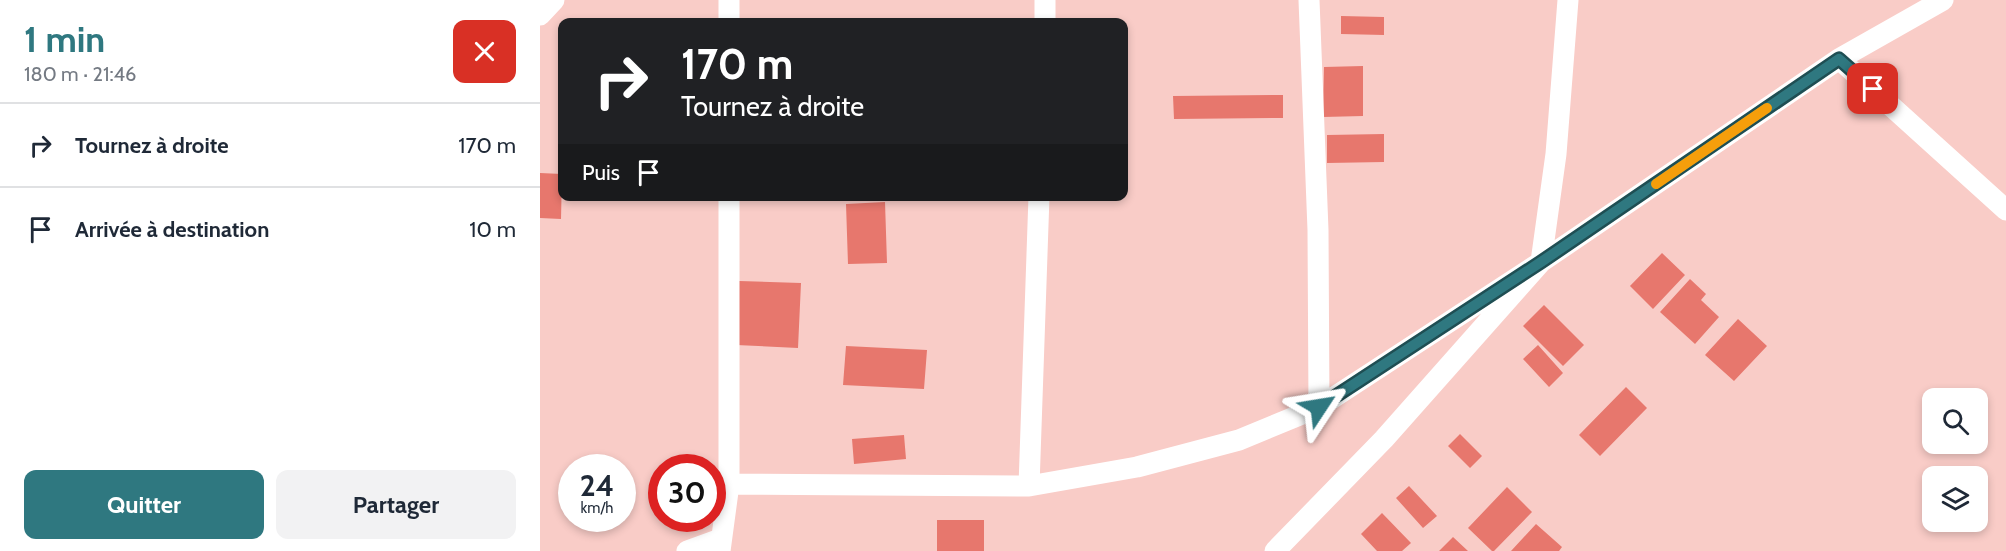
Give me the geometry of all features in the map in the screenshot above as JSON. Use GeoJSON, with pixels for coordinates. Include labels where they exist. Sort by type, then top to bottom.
{"type":"FeatureCollection","features":[{"type":"Feature","properties":{"kind":"street"},"geometry":{"type":"LineString","coordinates":[[540,15],[554,0]]}},
{"type":"Feature","properties":{"kind":"street"},"geometry":{"type":"LineString","coordinates":[[729,0],[729,18]]}},
{"type":"Feature","properties":{"kind":"street"},"geometry":{"type":"LineString","coordinates":[[1045,0],[1045,18]]}},
{"type":"Feature","properties":{"kind":"street"},"geometry":{"type":"LineString","coordinates":[[1309,0],[1318,230],[1319,407]]}},
{"type":"Feature","properties":{"kind":"street"},"geometry":{"type":"LineString","coordinates":[[1275,551],[1384,439],[1541,262],[1556,154],[1568,0]]}},
{"type":"Feature","properties":{"kind":"street"},"geometry":{"type":"LineString","coordinates":[[729,484],[1029,486],[1137,467],[1239,440],[1319,407],[1541,262],[1839,59],[1943,0]]}},
{"type":"Feature","properties":{"kind":"street"},"geometry":{"type":"LineString","coordinates":[[1839,59],[2006,210]]}},
{"type":"Feature","properties":{"kind":"street"},"geometry":{"type":"LineString","coordinates":[[687,551],[720,545],[729,484],[729,201]]}},
{"type":"Feature","properties":{"kind":"street"},"geometry":{"type":"LineString","coordinates":[[1029,486],[1039,201]]}},
{"type":"Feature","properties":{"kind":"building"},"geometry":{"type":"Polygon","coordinates":[[[1341,16],[1384,17],[1384,35],[1341,34],[1341,16]]]}},
{"type":"Feature","properties":{"kind":"building"},"geometry":{"type":"Polygon","coordinates":[[[1363,66],[1363,116],[1323,117],[1324,67],[1363,66]]]}},
{"type":"Feature","properties":{"kind":"building"},"geometry":{"type":"Polygon","coordinates":[[[1283,95],[1283,118],[1174,119],[1173,96],[1283,95]]]}},
{"type":"Feature","properties":{"kind":"building"},"geometry":{"type":"Polygon","coordinates":[[[1384,134],[1384,162],[1327,163],[1327,135],[1384,134]]]}},
{"type":"Feature","properties":{"kind":"building"},"geometry":{"type":"Polygon","coordinates":[[[540,173],[558,174],[558,201],[561,201],[561,219],[540,218],[540,173]]]}},
{"type":"Feature","properties":{"kind":"building"},"geometry":{"type":"Polygon","coordinates":[[[885,202],[887,263],[848,264],[846,204],[885,202]]]}},
{"type":"Feature","properties":{"kind":"building"},"geometry":{"type":"Polygon","coordinates":[[[1662,253],[1685,275],[1653,309],[1630,286],[1662,253]]]}},
{"type":"Feature","properties":{"kind":"building"},"geometry":{"type":"Polygon","coordinates":[[[1690,279],[1706,294],[1701,300],[1719,317],[1695,344],[1660,312],[1690,279]]]}},
{"type":"Feature","properties":{"kind":"building"},"geometry":{"type":"Polygon","coordinates":[[[739,281],[801,283],[798,348],[736,345],[739,281]]]}},
{"type":"Feature","properties":{"kind":"building"},"geometry":{"type":"Polygon","coordinates":[[[1544,305],[1584,345],[1563,366],[1523,326],[1544,305]]]}},
{"type":"Feature","properties":{"kind":"building"},"geometry":{"type":"Polygon","coordinates":[[[1738,319],[1767,346],[1734,381],[1705,355],[1738,319]]]}},
{"type":"Feature","properties":{"kind":"building"},"geometry":{"type":"Polygon","coordinates":[[[1538,345],[1563,373],[1549,387],[1523,359],[1538,345]]]}},
{"type":"Feature","properties":{"kind":"building"},"geometry":{"type":"Polygon","coordinates":[[[846,346],[927,350],[924,389],[843,385],[846,346]]]}},
{"type":"Feature","properties":{"kind":"building"},"geometry":{"type":"Polygon","coordinates":[[[1626,387],[1647,408],[1600,456],[1579,435],[1626,387]]]}},
{"type":"Feature","properties":{"kind":"building"},"geometry":{"type":"Polygon","coordinates":[[[1460,434],[1482,456],[1470,468],[1448,446],[1460,434]]]}},
{"type":"Feature","properties":{"kind":"building"},"geometry":{"type":"Polygon","coordinates":[[[904,435],[906,459],[854,464],[852,439],[904,435]]]}},
{"type":"Feature","properties":{"kind":"building"},"geometry":{"type":"Polygon","coordinates":[[[1409,486],[1437,516],[1423,528],[1396,498],[1409,486]]]}},
{"type":"Feature","properties":{"kind":"building"},"geometry":{"type":"Polygon","coordinates":[[[1507,487],[1532,512],[1492,551],[1468,528],[1507,487]]]}},
{"type":"Feature","properties":{"kind":"building"},"geometry":{"type":"Polygon","coordinates":[[[1382,513],[1411,543],[1402,551],[1377,551],[1361,534],[1382,513]]]}},
{"type":"Feature","properties":{"kind":"building"},"geometry":{"type":"Polygon","coordinates":[[[937,520],[984,520],[984,551],[937,551],[937,520]]]}},
{"type":"Feature","properties":{"kind":"building"},"geometry":{"type":"Polygon","coordinates":[[[1536,524],[1562,547],[1559,551],[1511,551],[1536,524]]]}},
{"type":"Feature","properties":{"kind":"building"},"geometry":{"type":"Polygon","coordinates":[[[1453,537],[1468,551],[1439,551],[1453,537]]]}},
{"type":"Feature","properties":{"kind":"slow traffic"},"geometry":{"type":"LineString","coordinates":[[1656,184],[1767,108]]}},
{"type":"Feature","properties":{"kind":"route"},"geometry":{"type":"LineString","coordinates":[[1319,407],[1541,262],[1839,59],[1873,89]]}}]}
